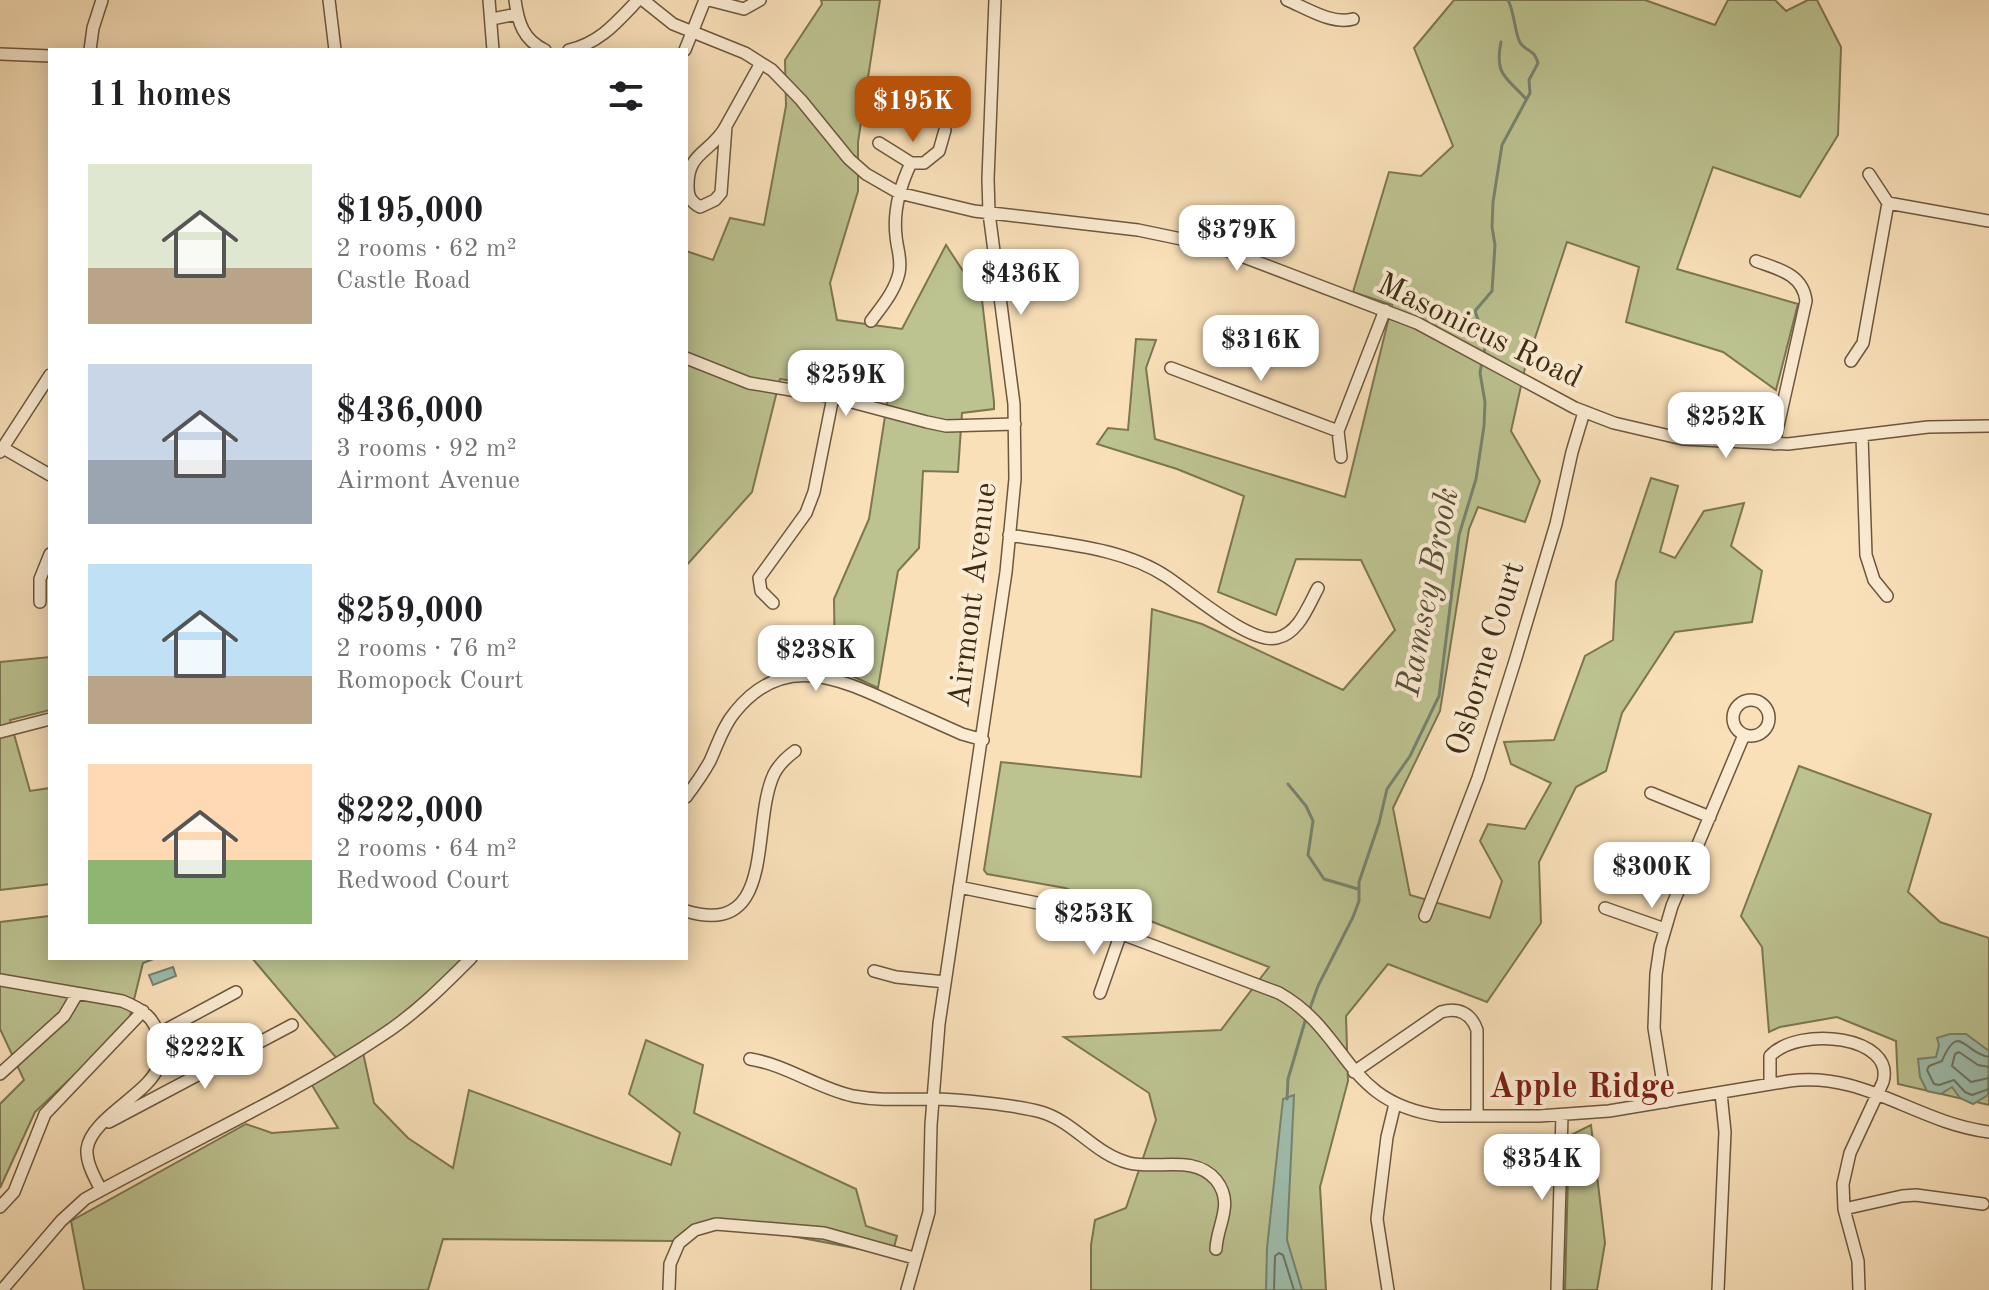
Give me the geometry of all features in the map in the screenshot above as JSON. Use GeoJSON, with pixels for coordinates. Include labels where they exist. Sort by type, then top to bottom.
{"type":"FeatureCollection","features":[{"type":"Feature","properties":{"kind":"street"},"geometry":{"type":"LineString","coordinates":[[90,48],[102,0]]}},
{"type":"Feature","properties":{"kind":"street"},"geometry":{"type":"LineString","coordinates":[[329,0],[335,48]]}},
{"type":"Feature","properties":{"kind":"street"},"geometry":{"type":"LineString","coordinates":[[489,0],[493,48]]}},
{"type":"Feature","properties":{"kind":"street"},"geometry":{"type":"LineString","coordinates":[[515,0],[520,27],[530,41],[542,48]]}},
{"type":"Feature","properties":{"kind":"street"},"geometry":{"type":"LineString","coordinates":[[575,48],[604,35],[640,0]]}},
{"type":"Feature","properties":{"kind":"street","name":"Masonicus Road"},"geometry":{"type":"LineString","coordinates":[[640,0],[658,14],[761,63],[789,85],[849,159],[866,174],[899,193],[940,205],[1138,230],[1207,244],[1437,332],[1584,412],[1638,430],[1712,442],[1806,444],[1928,427],[1989,426]]}},
{"type":"Feature","properties":{"kind":"street"},"geometry":{"type":"LineString","coordinates":[[686,48],[707,0],[744,9],[760,0]]}},
{"type":"Feature","properties":{"kind":"street","name":"Airmont Avenue"},"geometry":{"type":"LineString","coordinates":[[907,1290],[929,1212],[933,1099],[945,982],[983,740],[1015,479],[1015,424],[989,213],[995,0]]}},
{"type":"Feature","properties":{"kind":"street"},"geometry":{"type":"LineString","coordinates":[[1287,0],[1332,19],[1353,19]]}},
{"type":"Feature","properties":{"kind":"street"},"geometry":{"type":"LineString","coordinates":[[492,19],[517,14]]}},
{"type":"Feature","properties":{"kind":"street"},"geometry":{"type":"LineString","coordinates":[[0,54],[48,56]]}},
{"type":"Feature","properties":{"kind":"street"},"geometry":{"type":"LineString","coordinates":[[726,126],[721,193],[715,200],[700,207],[694,204],[688,193],[689,166],[702,151],[713,145],[761,63]]}},
{"type":"Feature","properties":{"kind":"street"},"geometry":{"type":"LineString","coordinates":[[879,143],[911,163],[924,163],[939,151],[945,130]]}},
{"type":"Feature","properties":{"kind":"street"},"geometry":{"type":"LineString","coordinates":[[871,321],[895,286],[900,270],[895,222],[899,193],[911,163]]}},
{"type":"Feature","properties":{"kind":"street"},"geometry":{"type":"LineString","coordinates":[[1851,361],[1863,343],[1888,203],[1869,174]]}},
{"type":"Feature","properties":{"kind":"street"},"geometry":{"type":"LineString","coordinates":[[1888,203],[1897,202],[1989,221]]}},
{"type":"Feature","properties":{"kind":"street"},"geometry":{"type":"LineString","coordinates":[[1756,261],[1786,272],[1799,281],[1806,301],[1774,444]]}},
{"type":"Feature","properties":{"kind":"street"},"geometry":{"type":"LineString","coordinates":[[1341,457],[1338,431],[1385,310]]}},
{"type":"Feature","properties":{"kind":"street"},"geometry":{"type":"LineString","coordinates":[[688,362],[749,383],[833,397],[946,426],[1015,424]]}},
{"type":"Feature","properties":{"kind":"street"},"geometry":{"type":"LineString","coordinates":[[1171,368],[1338,431]]}},
{"type":"Feature","properties":{"kind":"street"},"geometry":{"type":"LineString","coordinates":[[48,378],[1,450],[48,474]]}},
{"type":"Feature","properties":{"kind":"street"},"geometry":{"type":"LineString","coordinates":[[773,603],[761,591],[759,578],[806,513],[814,492],[833,397]]}},
{"type":"Feature","properties":{"kind":"street","name":"Osborne Court"},"geometry":{"type":"LineString","coordinates":[[1425,916],[1478,778],[1515,661],[1556,524],[1584,412]]}},
{"type":"Feature","properties":{"kind":"street"},"geometry":{"type":"LineString","coordinates":[[1862,436],[1866,555],[1874,580],[1887,596]]}},
{"type":"Feature","properties":{"kind":"street"},"geometry":{"type":"LineString","coordinates":[[1009,535],[1139,562],[1166,576],[1240,627],[1270,639],[1291,632],[1318,588]]}},
{"type":"Feature","properties":{"kind":"street"},"geometry":{"type":"LineString","coordinates":[[40,602],[40,579],[48,559]]}},
{"type":"Feature","properties":{"kind":"street"},"geometry":{"type":"LineString","coordinates":[[688,794],[709,762],[724,728],[742,703],[765,686],[794,676],[838,679],[962,734],[983,740]]}},
{"type":"Feature","properties":{"kind":"street"},"geometry":{"type":"LineString","coordinates":[[0,732],[48,720]]}},
{"type":"Feature","properties":{"kind":"street"},"geometry":{"type":"LineString","coordinates":[[1666,1102],[1657,1055],[1654,1005],[1656,974],[1665,929],[1744,735]]}},
{"type":"Feature","properties":{"kind":"street"},"geometry":{"type":"LineString","coordinates":[[688,912],[702,916],[722,914],[748,896],[756,876],[767,795],[778,766],[795,751]]}},
{"type":"Feature","properties":{"kind":"street"},"geometry":{"type":"LineString","coordinates":[[1651,793],[1710,817]]}},
{"type":"Feature","properties":{"kind":"street"},"geometry":{"type":"LineString","coordinates":[[959,887],[1042,904],[1279,993],[1293,1001],[1316,1023],[1354,1072],[1376,1093],[1423,1114],[1562,1115],[1822,1079],[1842,1082],[1936,1120],[1989,1132]]}},
{"type":"Feature","properties":{"kind":"street"},"geometry":{"type":"LineString","coordinates":[[1605,908],[1665,929]]}},
{"type":"Feature","properties":{"kind":"street"},"geometry":{"type":"LineString","coordinates":[[1100,993],[1121,933]]}},
{"type":"Feature","properties":{"kind":"street"},"geometry":{"type":"LineString","coordinates":[[2,1290],[61,1221],[85,1199],[256,1109],[386,1033],[433,995],[469,960]]}},
{"type":"Feature","properties":{"kind":"street"},"geometry":{"type":"LineString","coordinates":[[874,971],[896,977],[945,982]]}},
{"type":"Feature","properties":{"kind":"street"},"geometry":{"type":"LineString","coordinates":[[0,980],[122,1001],[143,1011],[153,1021],[158,1034],[159,1065],[152,1077],[94,1133],[87,1148],[91,1169],[101,1190]]}},
{"type":"Feature","properties":{"kind":"street"},"geometry":{"type":"LineString","coordinates":[[158,1034],[236,992]]}},
{"type":"Feature","properties":{"kind":"street"},"geometry":{"type":"LineString","coordinates":[[0,1074],[64,1016],[77,994]]}},
{"type":"Feature","properties":{"kind":"street"},"geometry":{"type":"LineString","coordinates":[[0,1207],[14,1192],[45,1114],[143,1011]]}},
{"type":"Feature","properties":{"kind":"street"},"geometry":{"type":"LineString","coordinates":[[1354,1072],[1441,1012],[1463,1012],[1474,1022],[1477,1030],[1477,1116]]}},
{"type":"Feature","properties":{"kind":"street"},"geometry":{"type":"LineString","coordinates":[[101,1126],[292,1025]]}},
{"type":"Feature","properties":{"kind":"street"},"geometry":{"type":"LineString","coordinates":[[1770,1084],[1770,1056],[1781,1046],[1803,1038],[1834,1037],[1861,1047],[1882,1061],[1885,1073],[1845,1168],[1844,1209],[1858,1261],[1859,1290]]}},
{"type":"Feature","properties":{"kind":"street"},"geometry":{"type":"LineString","coordinates":[[750,1059],[779,1066],[850,1095],[897,1101],[933,1099],[1042,1112],[1069,1125],[1100,1150],[1126,1162],[1141,1165],[1180,1163],[1199,1167],[1215,1179],[1224,1196],[1225,1216],[1216,1249]]}},
{"type":"Feature","properties":{"kind":"street"},"geometry":{"type":"LineString","coordinates":[[152,1077],[164,1093]]}},
{"type":"Feature","properties":{"kind":"street"},"geometry":{"type":"LineString","coordinates":[[1718,1290],[1725,1132],[1721,1093]]}},
{"type":"Feature","properties":{"kind":"street"},"geometry":{"type":"LineString","coordinates":[[1388,1290],[1377,1219],[1387,1137],[1395,1104]]}},
{"type":"Feature","properties":{"kind":"street"},"geometry":{"type":"LineString","coordinates":[[1557,1290],[1562,1115]]}},
{"type":"Feature","properties":{"kind":"street"},"geometry":{"type":"LineString","coordinates":[[1844,1209],[1916,1195],[1983,1204]]}},
{"type":"Feature","properties":{"kind":"street"},"geometry":{"type":"LineString","coordinates":[[669,1290],[670,1264],[679,1243],[695,1230],[716,1224],[824,1233],[914,1258]]}},
{"type":"Feature","properties":{"kind":"green space"},"geometry":{"type":"Polygon","coordinates":[[[821,0],[880,0],[858,142],[858,191],[830,283],[837,320],[902,329],[946,245],[982,300],[994,402],[994,409],[962,413],[958,472],[923,471],[919,548],[898,571],[878,688],[835,668],[834,599],[869,519],[888,397],[780,379],[752,492],[688,564],[688,252],[713,260],[730,218],[764,225],[786,106],[785,60],[822,4],[821,0]]]}},
{"type":"Feature","properties":{"kind":"green space"},"geometry":{"type":"Polygon","coordinates":[[[1454,0],[1645,0],[1715,25],[1728,0],[1775,0],[1786,11],[1808,0],[1817,0],[1841,47],[1838,135],[1800,197],[1713,167],[1677,269],[1798,304],[1776,390],[1723,352],[1626,322],[1639,267],[1567,242],[1525,368],[1511,431],[1540,481],[1525,522],[1478,507],[1469,529],[1440,711],[1393,808],[1410,895],[1490,918],[1502,881],[1480,841],[1488,824],[1525,829],[1551,783],[1511,764],[1504,742],[1554,740],[1585,656],[1613,640],[1616,582],[1651,478],[1678,486],[1660,552],[1675,558],[1704,511],[1744,503],[1731,546],[1762,571],[1752,622],[1675,632],[1622,713],[1606,771],[1576,787],[1539,862],[1541,923],[1487,1002],[1388,964],[1346,1016],[1348,1081],[1320,1187],[1326,1290],[1091,1290],[1091,1245],[1095,1220],[1126,1208],[1156,1120],[1149,1093],[1064,1037],[1221,1030],[1269,967],[1065,888],[987,874],[984,870],[1001,762],[1141,777],[1152,609],[1202,624],[1343,690],[1395,630],[1361,560],[1296,559],[1276,615],[1218,592],[1244,496],[1177,469],[1097,444],[1108,428],[1128,430],[1136,339],[1156,340],[1146,368],[1155,439],[1345,497],[1392,305],[1353,292],[1389,172],[1421,176],[1453,146],[1414,48],[1454,0]]]}},
{"type":"Feature","properties":{"kind":"green space"},"geometry":{"type":"Polygon","coordinates":[[[48,657],[48,710],[10,720],[30,791],[48,788],[48,884],[0,890],[0,662],[48,657]]]}},
{"type":"Feature","properties":{"kind":"green space"},"geometry":{"type":"Polygon","coordinates":[[[1799,766],[1931,814],[1908,892],[1940,922],[1989,938],[1989,1105],[1898,1084],[1896,1041],[1837,1017],[1780,1027],[1769,1032],[1762,947],[1741,916],[1799,766]]]}},
{"type":"Feature","properties":{"kind":"green space"},"geometry":{"type":"Polygon","coordinates":[[[48,916],[48,960],[151,960],[143,963],[128,1024],[35,1112],[0,1188],[0,1104],[24,1080],[0,1029],[0,922],[48,916]]]}},
{"type":"Feature","properties":{"kind":"green space"},"geometry":{"type":"Polygon","coordinates":[[[254,960],[466,960],[362,1048],[374,1103],[408,1138],[453,1168],[469,1090],[671,1165],[680,1133],[629,1094],[646,1040],[703,1065],[694,1113],[856,1189],[866,1226],[897,1236],[892,1255],[723,1223],[675,1241],[443,1239],[428,1290],[84,1290],[71,1221],[246,1124],[272,1133],[338,1128],[310,1082],[339,1061],[254,960]]]}},
{"type":"Feature","properties":{"kind":"green space"},"geometry":{"type":"Polygon","coordinates":[[[1591,1125],[1605,1243],[1597,1290],[1565,1290],[1569,1136],[1591,1125]]]}},
{"type":"Feature","properties":{"kind":"water"},"geometry":{"type":"Polygon","coordinates":[[[173,967],[176,976],[153,985],[149,975],[173,967]]]}},
{"type":"Feature","properties":{"kind":"water"},"geometry":{"type":"Polygon","coordinates":[[[1966,1034],[1989,1051],[1988,1095],[1973,1104],[1960,1098],[1952,1087],[1941,1094],[1927,1091],[1920,1077],[1918,1059],[1936,1057],[1937,1038],[1966,1034]]]}},
{"type":"Feature","properties":{"kind":"water"},"geometry":{"type":"Polygon","coordinates":[[[1294,1095],[1287,1240],[1302,1290],[1266,1290],[1267,1248],[1283,1099],[1294,1095]]]}},
{"type":"Feature","properties":{"kind":"waterway","name":"Ramsey Brook"},"geometry":{"type":"LineString","coordinates":[[1484,353],[1486,343],[1475,311],[1492,291],[1495,245],[1493,202],[1502,145],[1530,93],[1529,80],[1538,63],[1533,53],[1519,41],[1508,0]]}},
{"type":"Feature","properties":{"kind":"waterway"},"geometry":{"type":"LineString","coordinates":[[1501,42],[1501,69],[1526,99]]}},
{"type":"Feature","properties":{"kind":"waterway","name":"Ramsey Brook"},"geometry":{"type":"LineString","coordinates":[[1309,1011],[1359,901],[1359,882],[1387,789],[1410,756],[1439,696],[1459,535],[1476,479],[1484,426],[1482,361]]}},
{"type":"Feature","properties":{"kind":"waterway"},"geometry":{"type":"LineString","coordinates":[[1288,784],[1306,806],[1313,821],[1308,855],[1324,879],[1358,889]]}},
{"type":"Feature","properties":{"kind":"waterway","name":"Ramsey Brook"},"geometry":{"type":"LineString","coordinates":[[1287,1099],[1288,1079],[1306,1018]]}},
{"type":"Feature","properties":{"kind":"district","name":"Apple Ridge"},"geometry":{"type":"Point","coordinates":[1582,1088]}}]}
